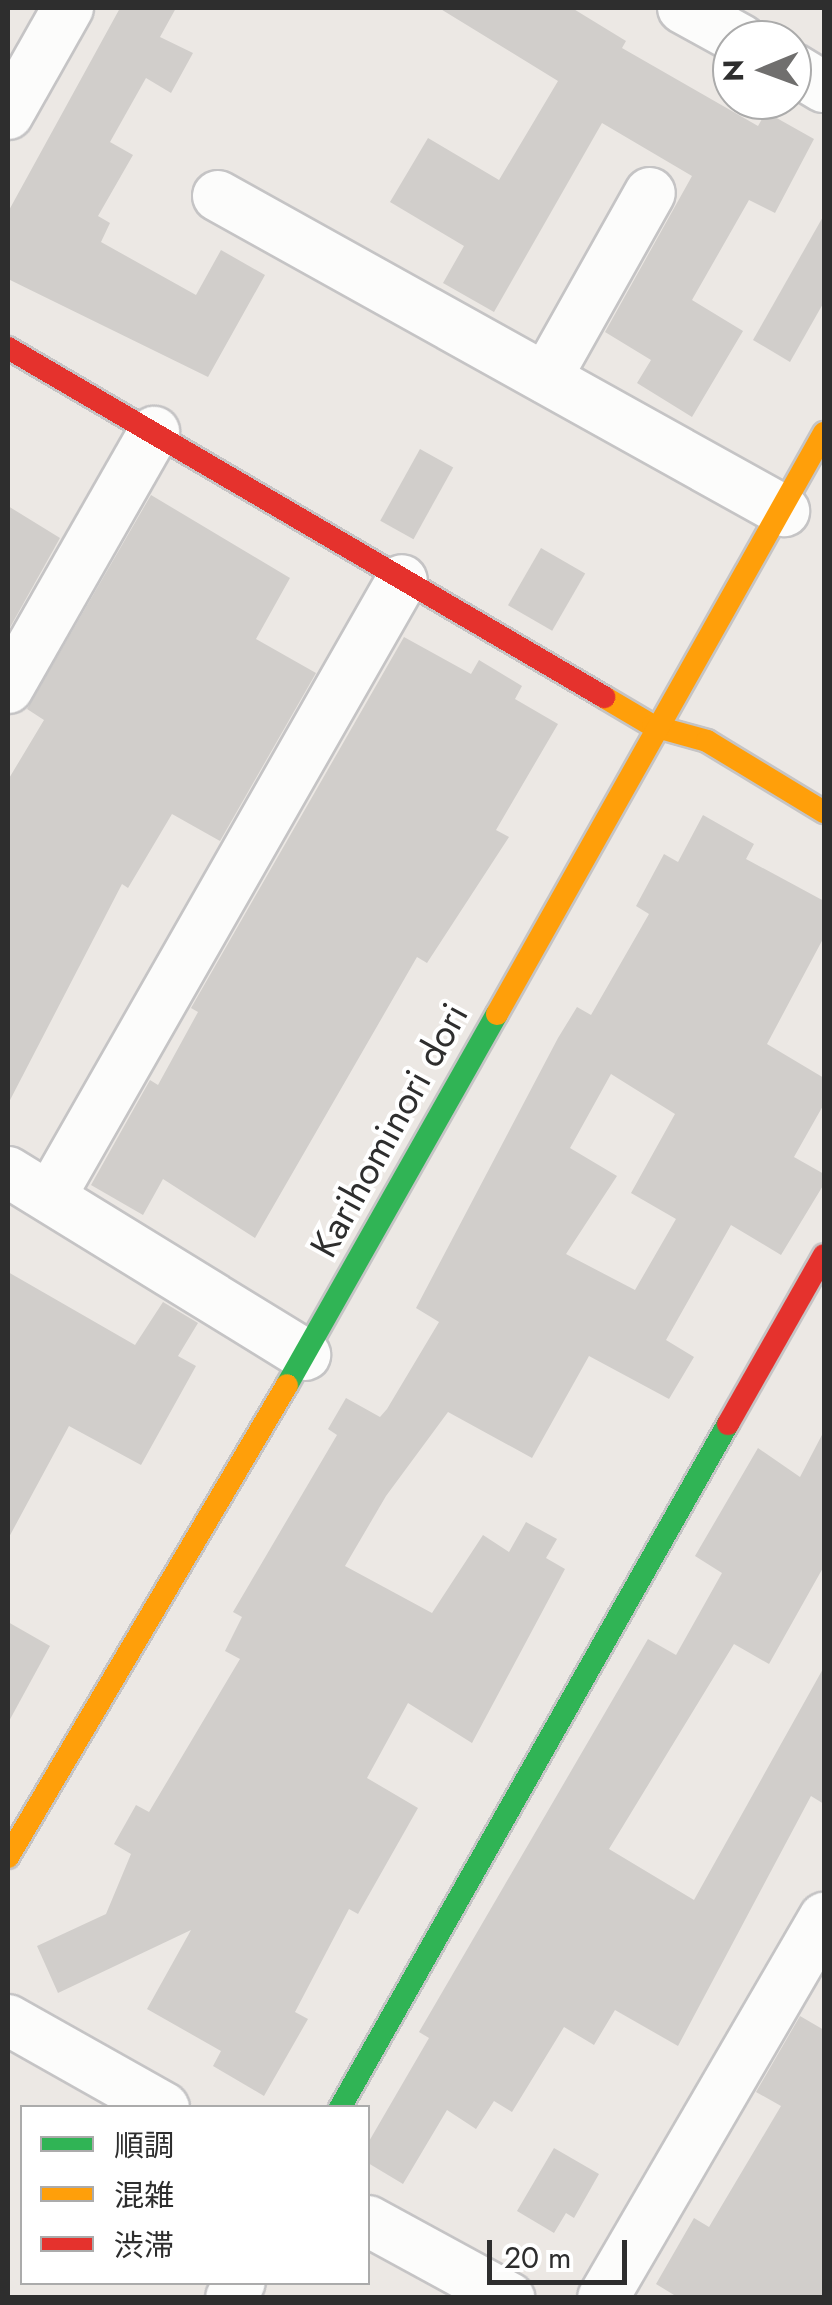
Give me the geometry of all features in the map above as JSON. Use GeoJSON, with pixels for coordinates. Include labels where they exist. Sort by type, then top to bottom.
{"type":"FeatureCollection","features":[{"type":"Feature","properties":{"kind":"street"},"geometry":{"type":"LineString","coordinates":[[8,114],[68,8]]}},
{"type":"Feature","properties":{"kind":"street"},"geometry":{"type":"LineString","coordinates":[[682,8],[712,24]]}},
{"type":"Feature","properties":{"kind":"street"},"geometry":{"type":"LineString","coordinates":[[546,378],[650,193]]}},
{"type":"Feature","properties":{"kind":"street"},"geometry":{"type":"LineString","coordinates":[[218,196],[784,511]]}},
{"type":"Feature","properties":{"kind":"street"},"geometry":{"type":"LineString","coordinates":[[8,348],[654,726],[708,741],[824,812]]}},
{"type":"Feature","properties":{"kind":"street"},"geometry":{"type":"LineString","coordinates":[[8,688],[154,432]]}},
{"type":"Feature","properties":{"kind":"street","name":"Karihominori dori"},"geometry":{"type":"LineString","coordinates":[[8,1856],[21,1802],[304,1356],[654,726],[784,511],[824,433]]}},
{"type":"Feature","properties":{"kind":"street"},"geometry":{"type":"LineString","coordinates":[[50,1197],[402,580]]}},
{"type":"Feature","properties":{"kind":"street"},"geometry":{"type":"LineString","coordinates":[[8,1172],[304,1356]]}},
{"type":"Feature","properties":{"kind":"street"},"geometry":{"type":"LineString","coordinates":[[342,2105],[824,1255]]}},
{"type":"Feature","properties":{"kind":"street"},"geometry":{"type":"LineString","coordinates":[[603,2298],[824,1918]]}},
{"type":"Feature","properties":{"kind":"street"},"geometry":{"type":"LineString","coordinates":[[8,2020],[159,2105]]}},
{"type":"Feature","properties":{"kind":"street"},"geometry":{"type":"LineString","coordinates":[[370,2222],[509,2298]]}},
{"type":"Feature","properties":{"kind":"building"},"geometry":{"type":"Polygon","coordinates":[[[120,8],[176,8],[160,37],[193,53],[171,93],[146,78],[110,142],[133,155],[98,216],[110,223],[101,242],[196,295],[221,250],[265,275],[208,377],[8,279],[8,212],[120,8]]]}},
{"type":"Feature","properties":{"kind":"building"},"geometry":{"type":"Polygon","coordinates":[[[439,8],[572,8],[626,41],[622,48],[712,100],[712,120],[748,120],[758,126],[761,120],[780,120],[814,139],[775,213],[749,200],[692,300],[743,331],[692,417],[637,383],[651,360],[605,332],[692,176],[602,123],[494,312],[443,283],[464,246],[390,202],[428,138],[499,180],[558,81],[439,8]]]}},
{"type":"Feature","properties":{"kind":"building"},"geometry":{"type":"Polygon","coordinates":[[[824,215],[824,302],[790,362],[753,340],[824,215]]]}},
{"type":"Feature","properties":{"kind":"building"},"geometry":{"type":"Polygon","coordinates":[[[420,449],[453,467],[413,539],[380,521],[420,449]]]}},
{"type":"Feature","properties":{"kind":"building"},"geometry":{"type":"Polygon","coordinates":[[[151,495],[290,578],[256,639],[316,673],[220,841],[172,814],[128,888],[122,884],[8,1104],[8,780],[44,720],[27,709],[151,495]]]}},
{"type":"Feature","properties":{"kind":"building"},"geometry":{"type":"Polygon","coordinates":[[[8,506],[60,538],[8,631],[8,506]]]}},
{"type":"Feature","properties":{"kind":"building"},"geometry":{"type":"Polygon","coordinates":[[[541,548],[585,574],[552,631],[508,605],[541,548]]]}},
{"type":"Feature","properties":{"kind":"building"},"geometry":{"type":"Polygon","coordinates":[[[404,637],[471,674],[479,660],[522,686],[515,699],[558,724],[496,830],[509,837],[427,963],[417,957],[255,1238],[163,1179],[143,1215],[91,1185],[150,1080],[158,1085],[198,1012],[191,1008],[404,637]]]}},
{"type":"Feature","properties":{"kind":"building"},"geometry":{"type":"Polygon","coordinates":[[[703,815],[754,844],[746,859],[824,901],[824,937],[767,1044],[824,1078],[824,1104],[794,1157],[824,1174],[824,1184],[781,1255],[731,1225],[666,1340],[694,1357],[669,1399],[589,1356],[532,1458],[448,1412],[386,1496],[345,1566],[432,1613],[483,1535],[509,1552],[526,1522],[557,1539],[546,1558],[565,1569],[472,1743],[408,1703],[367,1778],[418,1808],[358,1914],[349,1909],[295,2012],[308,2019],[264,2096],[213,2066],[221,2051],[147,2009],[191,1930],[58,1993],[37,1946],[106,1914],[131,1854],[114,1844],[136,1805],[149,1812],[240,1659],[225,1651],[242,1617],[233,1612],[337,1435],[328,1429],[346,1398],[380,1417],[387,1409],[439,1322],[416,1308],[558,1038],[577,1007],[591,1015],[649,914],[636,906],[664,854],[678,862],[703,815]],[[611,1074],[570,1148],[617,1176],[566,1254],[635,1290],[676,1219],[631,1193],[675,1114],[611,1074]]]}},
{"type":"Feature","properties":{"kind":"building"},"geometry":{"type":"Polygon","coordinates":[[[8,1272],[135,1345],[163,1302],[198,1323],[178,1356],[196,1366],[141,1465],[69,1426],[8,1539],[8,1272]]]}},
{"type":"Feature","properties":{"kind":"building"},"geometry":{"type":"Polygon","coordinates":[[[824,1431],[824,1566],[769,1664],[734,1644],[609,1849],[694,1900],[824,1667],[824,1804],[811,1796],[678,2046],[615,2010],[594,2045],[564,2027],[512,2112],[494,2101],[476,2129],[447,2110],[403,2184],[370,2164],[370,2140],[429,2038],[419,2032],[648,1639],[676,1655],[722,1573],[695,1556],[758,1448],[800,1477],[824,1431]]]}},
{"type":"Feature","properties":{"kind":"building"},"geometry":{"type":"Polygon","coordinates":[[[8,1622],[50,1646],[8,1723],[8,1622]]]}},
{"type":"Feature","properties":{"kind":"building"},"geometry":{"type":"Polygon","coordinates":[[[800,2016],[824,2030],[824,2298],[679,2298],[656,2284],[694,2218],[709,2227],[781,2106],[756,2092],[800,2016]]]}},
{"type":"Feature","properties":{"kind":"building"},"geometry":{"type":"Polygon","coordinates":[[[554,2148],[599,2174],[574,2218],[566,2213],[554,2233],[517,2211],[554,2148]]]}},
{"type":"Feature","properties":{"kind":"traffic: fast"},"geometry":{"type":"LineString","coordinates":[[287,1385],[497,1014]]}},
{"type":"Feature","properties":{"kind":"traffic: fast"},"geometry":{"type":"LineString","coordinates":[[342,2105],[728,1424]]}},
{"type":"Feature","properties":{"kind":"traffic: slow"},"geometry":{"type":"LineString","coordinates":[[497,1014],[824,433]]}},
{"type":"Feature","properties":{"kind":"traffic: slow"},"geometry":{"type":"LineString","coordinates":[[604,697],[653,726],[707,741],[824,812]]}},
{"type":"Feature","properties":{"kind":"traffic: slow"},"geometry":{"type":"LineString","coordinates":[[8,1857],[287,1385]]}},
{"type":"Feature","properties":{"kind":"traffic: jam"},"geometry":{"type":"LineString","coordinates":[[8,348],[604,697]]}},
{"type":"Feature","properties":{"kind":"traffic: jam"},"geometry":{"type":"LineString","coordinates":[[728,1424],[824,1255]]}}]}
